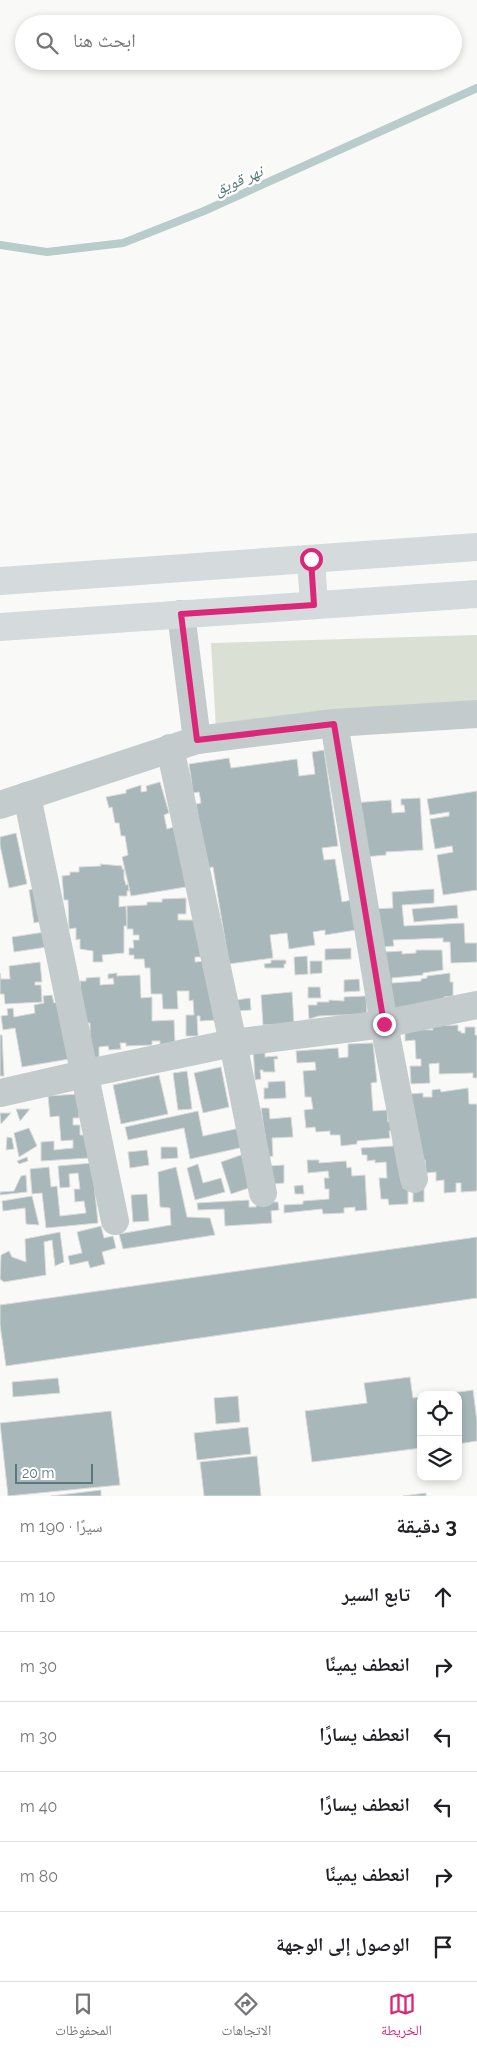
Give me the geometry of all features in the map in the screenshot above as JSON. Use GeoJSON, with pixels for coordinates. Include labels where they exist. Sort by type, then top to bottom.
{"type":"FeatureCollection","features":[{"type":"Feature","properties":{"kind":"main road"},"geometry":{"type":"LineString","coordinates":[[0,581],[477,547]]}},
{"type":"Feature","properties":{"kind":"main road"},"geometry":{"type":"LineString","coordinates":[[311,559],[314,605]]}},
{"type":"Feature","properties":{"kind":"main road"},"geometry":{"type":"LineString","coordinates":[[0,627],[477,594]]}},
{"type":"Feature","properties":{"kind":"street"},"geometry":{"type":"LineString","coordinates":[[181,614],[197,740]]}},
{"type":"Feature","properties":{"kind":"street"},"geometry":{"type":"LineString","coordinates":[[0,805],[197,740],[334,724],[477,714]]}},
{"type":"Feature","properties":{"kind":"street"},"geometry":{"type":"LineString","coordinates":[[334,724],[384,1024],[414,1179]]}},
{"type":"Feature","properties":{"kind":"street"},"geometry":{"type":"LineString","coordinates":[[170,748],[263,1193]]}},
{"type":"Feature","properties":{"kind":"street"},"geometry":{"type":"LineString","coordinates":[[27,796],[115,1221]]}},
{"type":"Feature","properties":{"kind":"street"},"geometry":{"type":"LineString","coordinates":[[0,1093],[233,1043],[384,1024],[477,1006]]}},
{"type":"Feature","properties":{"kind":"shaded area"},"geometry":{"type":"Polygon","coordinates":[[[477,635],[477,700],[216,728],[211,643],[477,635]]]}},
{"type":"Feature","properties":{"kind":"building"},"geometry":{"type":"Polygon","coordinates":[[[324,750],[338,846],[322,848],[324,860],[335,859],[342,902],[351,900],[356,930],[325,935],[325,930],[313,932],[315,945],[289,949],[287,933],[270,935],[273,958],[229,964],[213,867],[206,868],[196,804],[201,803],[199,792],[193,793],[189,764],[229,758],[231,768],[297,759],[299,776],[315,774],[312,752],[324,750]]]}},
{"type":"Feature","properties":{"kind":"building"},"geometry":{"type":"Polygon","coordinates":[[[160,782],[169,813],[164,815],[167,829],[177,826],[186,887],[131,896],[122,857],[128,855],[125,836],[121,836],[119,823],[115,823],[112,807],[109,808],[106,797],[126,793],[126,790],[141,785],[141,792],[147,791],[146,786],[160,782]]]}},
{"type":"Feature","properties":{"kind":"building"},"geometry":{"type":"Polygon","coordinates":[[[477,791],[477,890],[443,895],[437,855],[453,852],[452,846],[435,849],[430,819],[449,816],[449,812],[430,815],[427,799],[477,791]]]}},
{"type":"Feature","properties":{"kind":"building"},"geometry":{"type":"Polygon","coordinates":[[[420,798],[423,850],[386,852],[386,855],[364,857],[352,803],[391,800],[392,813],[405,812],[404,805],[401,805],[401,799],[420,798]]]}},
{"type":"Feature","properties":{"kind":"building"},"geometry":{"type":"Polygon","coordinates":[[[16,833],[27,884],[9,888],[0,837],[16,833]]]}},
{"type":"Feature","properties":{"kind":"building"},"geometry":{"type":"Polygon","coordinates":[[[100,864],[122,866],[122,869],[124,869],[124,878],[126,885],[128,884],[129,891],[127,891],[127,896],[119,896],[119,907],[126,906],[127,926],[124,926],[124,953],[102,955],[103,962],[93,962],[93,951],[80,949],[80,939],[76,940],[76,928],[69,929],[68,900],[64,900],[62,876],[70,875],[70,872],[79,872],[79,867],[101,866],[100,864]]]}},
{"type":"Feature","properties":{"kind":"building"},"geometry":{"type":"Polygon","coordinates":[[[38,888],[44,921],[34,923],[29,890],[38,888]]]}},
{"type":"Feature","properties":{"kind":"building"},"geometry":{"type":"Polygon","coordinates":[[[434,889],[434,903],[402,905],[404,926],[464,923],[465,943],[477,943],[477,962],[451,963],[450,942],[443,942],[443,938],[393,940],[394,946],[379,947],[372,909],[393,908],[392,892],[434,889]]]}},
{"type":"Feature","properties":{"kind":"building"},"geometry":{"type":"Polygon","coordinates":[[[186,898],[186,914],[178,914],[178,920],[195,920],[201,957],[195,957],[195,962],[206,961],[219,1020],[200,1021],[200,1016],[197,1016],[198,1036],[186,1036],[186,1015],[194,1015],[193,1000],[189,1001],[189,991],[177,991],[178,1009],[163,1009],[162,994],[151,994],[150,968],[145,968],[144,959],[134,959],[134,955],[129,955],[129,948],[134,948],[133,940],[139,940],[139,935],[133,935],[133,929],[127,929],[127,906],[147,905],[147,902],[162,902],[162,899],[186,898]]]}},
{"type":"Feature","properties":{"kind":"building"},"geometry":{"type":"Polygon","coordinates":[[[457,905],[458,918],[414,922],[412,909],[457,905]]]}},
{"type":"Feature","properties":{"kind":"building"},"geometry":{"type":"Polygon","coordinates":[[[45,932],[47,947],[14,952],[12,937],[45,932]]]}},
{"type":"Feature","properties":{"kind":"building"},"geometry":{"type":"Polygon","coordinates":[[[351,948],[351,959],[325,960],[325,949],[351,948]]]}},
{"type":"Feature","properties":{"kind":"building"},"geometry":{"type":"Polygon","coordinates":[[[416,950],[442,950],[443,970],[423,973],[423,975],[392,978],[392,983],[421,981],[421,979],[427,978],[427,976],[450,973],[450,982],[453,982],[453,996],[444,997],[444,1002],[391,1014],[384,952],[402,951],[402,954],[416,953],[416,950]]]}},
{"type":"Feature","properties":{"kind":"building"},"geometry":{"type":"Polygon","coordinates":[[[307,956],[308,974],[295,975],[294,957],[307,956]]]}},
{"type":"Feature","properties":{"kind":"building"},"geometry":{"type":"Polygon","coordinates":[[[271,960],[286,960],[286,964],[284,964],[284,968],[265,968],[264,964],[271,963],[271,960]]]}},
{"type":"Feature","properties":{"kind":"building"},"geometry":{"type":"Polygon","coordinates":[[[310,961],[322,961],[322,973],[310,974],[310,961]]]}},
{"type":"Feature","properties":{"kind":"building"},"geometry":{"type":"Polygon","coordinates":[[[40,962],[42,982],[35,982],[35,985],[41,985],[42,1002],[5,1004],[4,994],[0,994],[0,973],[1,979],[10,979],[9,966],[40,962]]]}},
{"type":"Feature","properties":{"kind":"building"},"geometry":{"type":"Polygon","coordinates":[[[117,973],[117,976],[140,975],[141,998],[152,997],[152,1021],[174,1020],[175,1044],[160,1045],[160,1041],[152,1041],[152,1045],[126,1046],[126,1043],[120,1043],[121,1049],[109,1050],[108,1046],[99,1047],[99,1057],[87,1058],[90,1023],[82,1023],[80,981],[86,981],[86,978],[100,977],[100,985],[114,984],[113,978],[108,979],[108,974],[117,973]]]}},
{"type":"Feature","properties":{"kind":"building"},"geometry":{"type":"Polygon","coordinates":[[[359,979],[360,991],[344,992],[344,980],[359,979]]]}},
{"type":"Feature","properties":{"kind":"building"},"geometry":{"type":"Polygon","coordinates":[[[308,987],[320,987],[321,998],[308,998],[308,987]]]}},
{"type":"Feature","properties":{"kind":"building"},"geometry":{"type":"Polygon","coordinates":[[[292,992],[294,1024],[263,1025],[261,995],[292,992]]]}},
{"type":"Feature","properties":{"kind":"building"},"geometry":{"type":"Polygon","coordinates":[[[52,995],[54,1003],[57,1002],[75,1058],[22,1067],[15,1028],[3,1030],[1,1016],[8,1015],[7,1009],[13,1008],[14,1017],[35,1013],[34,1005],[44,1003],[43,996],[52,995]]]}},
{"type":"Feature","properties":{"kind":"building"},"geometry":{"type":"Polygon","coordinates":[[[366,996],[367,1014],[319,1016],[309,1019],[308,1005],[317,1005],[317,1002],[329,1002],[329,1000],[344,1001],[344,997],[366,996]]]}},
{"type":"Feature","properties":{"kind":"building"},"geometry":{"type":"Polygon","coordinates":[[[250,998],[251,1010],[237,1011],[236,1000],[250,998]]]}},
{"type":"Feature","properties":{"kind":"building"},"geometry":{"type":"Polygon","coordinates":[[[458,1025],[458,1031],[461,1031],[461,1033],[465,1033],[465,1027],[475,1027],[475,1035],[477,1035],[477,1078],[473,1078],[473,1073],[439,1074],[439,1063],[429,1064],[430,1083],[411,1084],[410,1066],[421,1066],[421,1059],[416,1059],[415,1040],[405,1041],[405,1029],[433,1030],[432,1026],[458,1025]]]}},
{"type":"Feature","properties":{"kind":"building"},"geometry":{"type":"Polygon","coordinates":[[[0,1035],[2,1035],[4,1076],[0,1076],[0,1035]]]}},
{"type":"Feature","properties":{"kind":"building"},"geometry":{"type":"Polygon","coordinates":[[[373,1043],[377,1082],[371,1083],[373,1111],[387,1110],[388,1122],[396,1121],[397,1130],[389,1131],[390,1138],[357,1141],[357,1144],[341,1146],[340,1135],[330,1135],[330,1131],[316,1132],[315,1127],[306,1128],[304,1110],[313,1109],[311,1097],[305,1097],[303,1071],[316,1070],[315,1062],[297,1063],[296,1051],[338,1048],[339,1058],[348,1057],[348,1044],[373,1043]]]}},
{"type":"Feature","properties":{"kind":"building"},"geometry":{"type":"Polygon","coordinates":[[[253,1046],[265,1052],[265,1057],[277,1056],[278,1059],[274,1059],[275,1072],[263,1072],[263,1070],[260,1070],[261,1079],[255,1080],[253,1046]]]}},
{"type":"Feature","properties":{"kind":"building"},"geometry":{"type":"Polygon","coordinates":[[[221,1067],[229,1107],[203,1113],[194,1073],[221,1067]]]}},
{"type":"Feature","properties":{"kind":"building"},"geometry":{"type":"Polygon","coordinates":[[[187,1071],[192,1109],[178,1110],[173,1073],[187,1071]]]}},
{"type":"Feature","properties":{"kind":"building"},"geometry":{"type":"Polygon","coordinates":[[[159,1075],[168,1114],[121,1124],[113,1085],[159,1075]]]}},
{"type":"Feature","properties":{"kind":"building"},"geometry":{"type":"Polygon","coordinates":[[[285,1081],[286,1098],[264,1099],[264,1088],[268,1088],[268,1082],[285,1081]]]}},
{"type":"Feature","properties":{"kind":"building"},"geometry":{"type":"Polygon","coordinates":[[[468,1088],[469,1104],[477,1104],[477,1191],[461,1192],[461,1183],[456,1183],[456,1192],[444,1193],[444,1180],[436,1181],[436,1172],[426,1173],[425,1160],[420,1160],[408,1094],[423,1093],[423,1097],[432,1097],[432,1090],[440,1089],[441,1092],[468,1088]]]}},
{"type":"Feature","properties":{"kind":"building"},"geometry":{"type":"Polygon","coordinates":[[[78,1094],[79,1118],[73,1118],[73,1125],[80,1125],[80,1135],[87,1135],[89,1158],[41,1161],[41,1142],[54,1141],[54,1150],[73,1148],[73,1140],[61,1141],[59,1116],[50,1117],[48,1096],[78,1094]]]}},
{"type":"Feature","properties":{"kind":"building"},"geometry":{"type":"Polygon","coordinates":[[[261,1108],[269,1108],[270,1119],[291,1117],[293,1137],[272,1138],[273,1156],[268,1157],[261,1108]]]}},
{"type":"Feature","properties":{"kind":"building"},"geometry":{"type":"Polygon","coordinates":[[[16,1109],[30,1109],[20,1121],[16,1109]]]}},
{"type":"Feature","properties":{"kind":"building"},"geometry":{"type":"Polygon","coordinates":[[[198,1111],[203,1136],[240,1128],[244,1147],[190,1159],[184,1128],[128,1140],[125,1127],[198,1111]]]}},
{"type":"Feature","properties":{"kind":"building"},"geometry":{"type":"Polygon","coordinates":[[[0,1113],[11,1113],[1,1124],[0,1113]]]}},
{"type":"Feature","properties":{"kind":"building"},"geometry":{"type":"Polygon","coordinates":[[[29,1128],[37,1146],[19,1157],[14,1133],[29,1128]]]}},
{"type":"Feature","properties":{"kind":"building"},"geometry":{"type":"Polygon","coordinates":[[[7,1137],[12,1138],[14,1149],[6,1150],[7,1137]]]}},
{"type":"Feature","properties":{"kind":"building"},"geometry":{"type":"Polygon","coordinates":[[[393,1142],[402,1158],[403,1188],[408,1188],[408,1204],[389,1205],[388,1199],[381,1199],[379,1178],[387,1178],[386,1162],[375,1163],[375,1160],[367,1161],[367,1155],[362,1155],[361,1148],[393,1146],[393,1142]]]}},
{"type":"Feature","properties":{"kind":"building"},"geometry":{"type":"Polygon","coordinates":[[[161,1147],[177,1147],[178,1158],[161,1159],[161,1147]]]}},
{"type":"Feature","properties":{"kind":"building"},"geometry":{"type":"Polygon","coordinates":[[[147,1150],[149,1165],[130,1168],[128,1152],[147,1150]]]}},
{"type":"Feature","properties":{"kind":"building"},"geometry":{"type":"Polygon","coordinates":[[[244,1154],[255,1186],[231,1194],[221,1162],[244,1154]]]}},
{"type":"Feature","properties":{"kind":"building"},"geometry":{"type":"Polygon","coordinates":[[[27,1157],[28,1161],[19,1164],[17,1161],[27,1157]]]}},
{"type":"Feature","properties":{"kind":"building"},"geometry":{"type":"Polygon","coordinates":[[[307,1160],[319,1160],[319,1163],[346,1161],[347,1168],[351,1167],[352,1176],[365,1175],[367,1210],[355,1211],[355,1207],[344,1208],[344,1213],[323,1214],[322,1209],[284,1213],[284,1205],[303,1204],[303,1201],[329,1199],[329,1189],[325,1189],[324,1178],[329,1178],[328,1171],[308,1173],[307,1160]]]}},
{"type":"Feature","properties":{"kind":"building"},"geometry":{"type":"Polygon","coordinates":[[[92,1163],[98,1223],[46,1228],[42,1193],[32,1194],[30,1169],[49,1167],[51,1187],[57,1186],[60,1216],[86,1213],[84,1201],[75,1202],[74,1189],[80,1189],[78,1173],[69,1174],[70,1187],[60,1188],[58,1166],[92,1163]]]}},
{"type":"Feature","properties":{"kind":"building"},"geometry":{"type":"Polygon","coordinates":[[[198,1164],[203,1183],[221,1178],[225,1192],[195,1200],[187,1168],[198,1164]]]}},
{"type":"Feature","properties":{"kind":"building"},"geometry":{"type":"Polygon","coordinates":[[[284,1165],[284,1183],[274,1184],[268,1166],[284,1165]]]}},
{"type":"Feature","properties":{"kind":"building"},"geometry":{"type":"Polygon","coordinates":[[[176,1167],[187,1217],[210,1218],[215,1235],[123,1249],[119,1234],[171,1225],[170,1208],[160,1207],[158,1172],[176,1167]]]}},
{"type":"Feature","properties":{"kind":"building"},"geometry":{"type":"Polygon","coordinates":[[[26,1175],[27,1192],[0,1195],[0,1192],[14,1191],[21,1176],[26,1175]]]}},
{"type":"Feature","properties":{"kind":"building"},"geometry":{"type":"Polygon","coordinates":[[[413,1184],[424,1184],[424,1202],[413,1202],[413,1184]]]}},
{"type":"Feature","properties":{"kind":"building"},"geometry":{"type":"Polygon","coordinates":[[[303,1185],[304,1194],[295,1194],[294,1186],[303,1185]]]}},
{"type":"Feature","properties":{"kind":"building"},"geometry":{"type":"Polygon","coordinates":[[[147,1194],[149,1221],[133,1222],[131,1195],[147,1194]]]}},
{"type":"Feature","properties":{"kind":"building"},"geometry":{"type":"Polygon","coordinates":[[[32,1196],[39,1225],[26,1224],[25,1208],[3,1211],[2,1201],[32,1196]]]}},
{"type":"Feature","properties":{"kind":"building"},"geometry":{"type":"Polygon","coordinates":[[[256,1198],[278,1202],[279,1210],[271,1211],[272,1223],[225,1226],[224,1209],[198,1210],[197,1203],[249,1200],[249,1207],[256,1207],[256,1198]]]}},
{"type":"Feature","properties":{"kind":"building"},"geometry":{"type":"Polygon","coordinates":[[[101,1226],[104,1238],[113,1236],[116,1248],[102,1252],[105,1264],[90,1268],[88,1261],[70,1265],[68,1256],[82,1253],[77,1232],[101,1226]]]}},
{"type":"Feature","properties":{"kind":"building"},"geometry":{"type":"Polygon","coordinates":[[[60,1232],[64,1262],[55,1266],[52,1240],[44,1242],[46,1275],[4,1282],[0,1279],[1,1255],[9,1251],[12,1257],[26,1262],[25,1239],[60,1232]]]}},
{"type":"Feature","properties":{"kind":"building"},"geometry":{"type":"Polygon","coordinates":[[[477,1237],[477,1298],[6,1366],[0,1325],[0,1305],[477,1237]]]}},
{"type":"Feature","properties":{"kind":"building"},"geometry":{"type":"Polygon","coordinates":[[[410,1377],[413,1398],[417,1398],[417,1449],[312,1462],[305,1411],[367,1403],[364,1383],[410,1377]]]}},
{"type":"Feature","properties":{"kind":"building"},"geometry":{"type":"Polygon","coordinates":[[[58,1378],[60,1393],[13,1397],[12,1382],[58,1378]]]}},
{"type":"Feature","properties":{"kind":"building"},"geometry":{"type":"Polygon","coordinates":[[[473,1390],[477,1421],[477,1441],[462,1443],[462,1436],[462,1392],[473,1390]]]}},
{"type":"Feature","properties":{"kind":"building"},"geometry":{"type":"Polygon","coordinates":[[[238,1396],[240,1422],[216,1424],[214,1398],[238,1396]]]}},
{"type":"Feature","properties":{"kind":"building"},"geometry":{"type":"Polygon","coordinates":[[[111,1411],[120,1485],[8,1496],[0,1423],[111,1411]]]}},
{"type":"Feature","properties":{"kind":"building"},"geometry":{"type":"Polygon","coordinates":[[[248,1427],[251,1454],[197,1460],[194,1433],[248,1427]]]}},
{"type":"Feature","properties":{"kind":"building"},"geometry":{"type":"Polygon","coordinates":[[[257,1456],[261,1496],[204,1496],[200,1462],[257,1456]]]}},
{"type":"Feature","properties":{"kind":"building"},"geometry":{"type":"Polygon","coordinates":[[[101,1490],[101,1496],[51,1496],[101,1490]]]}},
{"type":"Feature","properties":{"kind":"building"},"geometry":{"type":"Polygon","coordinates":[[[426,1493],[426,1496],[403,1496],[426,1493]]]}},
{"type":"Feature","properties":{"kind":"waterway","name":"نهر قويق"},"geometry":{"type":"LineString","coordinates":[[0,245],[47,252],[123,243],[204,211],[477,88]]}},
{"type":"Feature","properties":{"kind":"route"},"geometry":{"type":"LineString","coordinates":[[311,559],[314,605],[181,614],[197,740],[334,724],[384,1024]]}}]}
